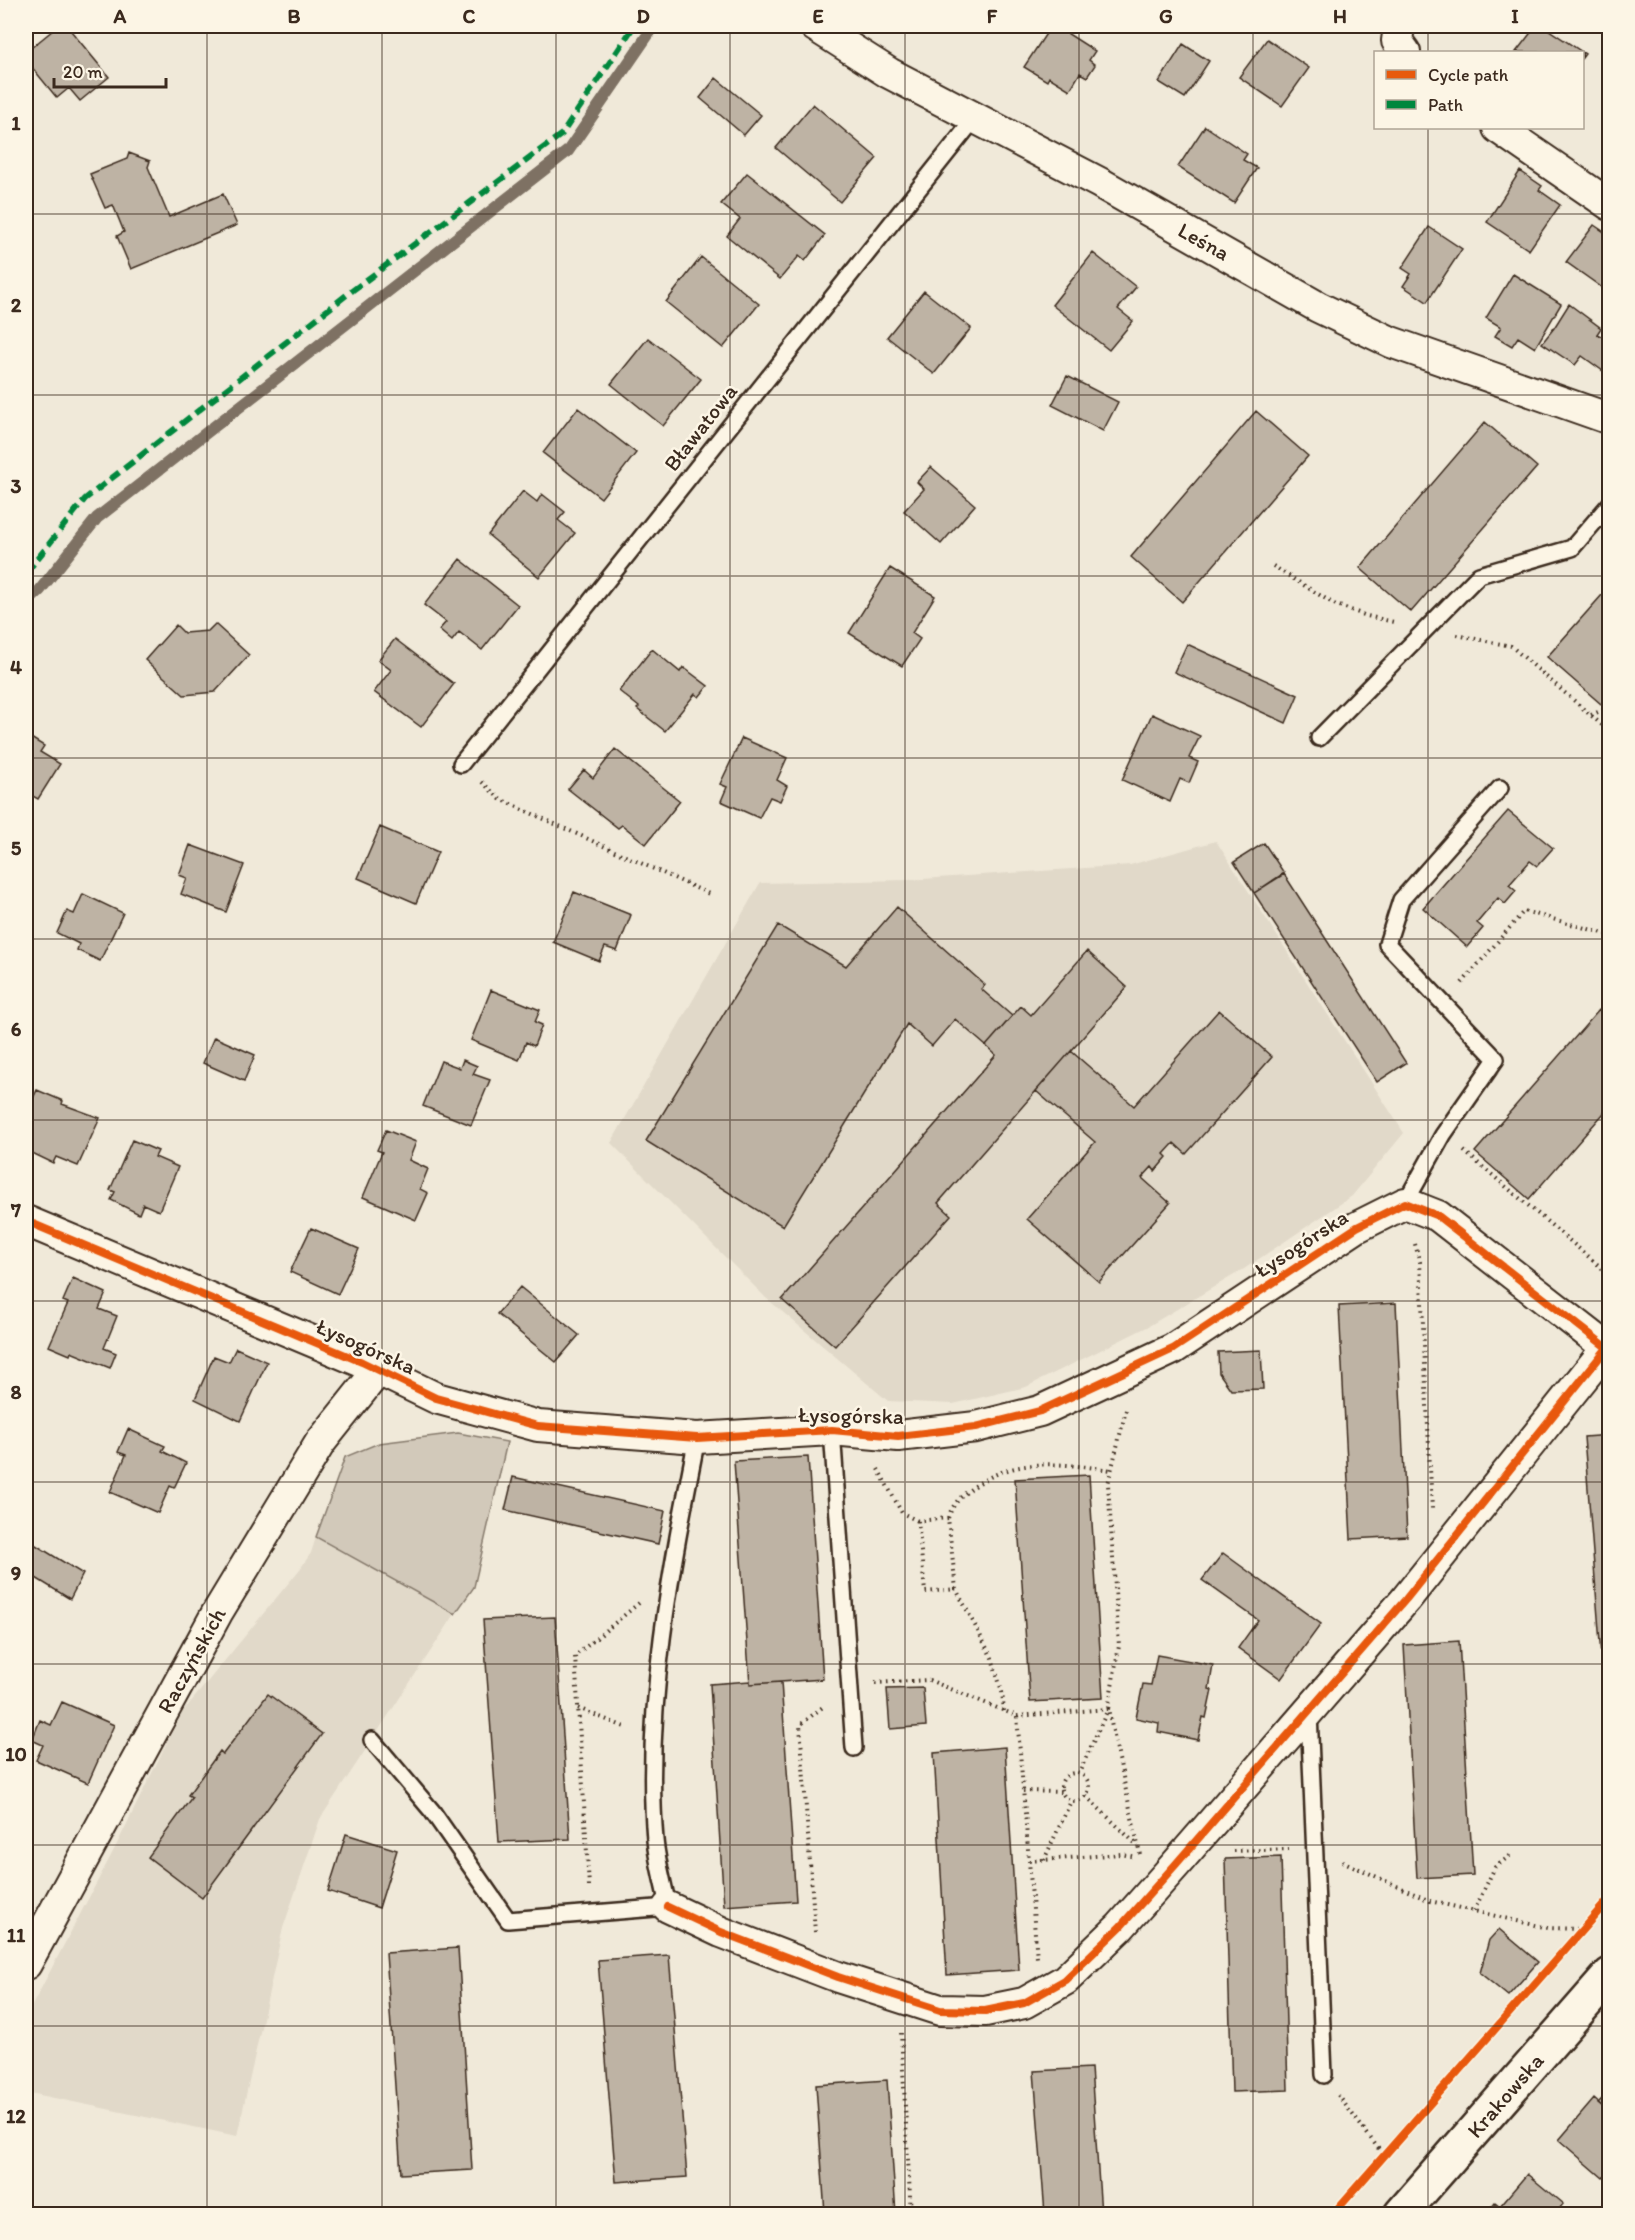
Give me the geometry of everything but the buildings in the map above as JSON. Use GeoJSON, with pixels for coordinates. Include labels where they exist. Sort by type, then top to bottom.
{"type":"FeatureCollection","features":[{"type":"Feature","properties":{"kind":"street","name":"Leśna"},"geometry":{"type":"LineString","coordinates":[[815,26],[889,73],[1100,183],[1318,307],[1391,342],[1610,419]]}},
{"type":"Feature","properties":{"kind":"street"},"geometry":{"type":"LineString","coordinates":[[1399,26],[1396,41],[1404,51]]}},
{"type":"Feature","properties":{"kind":"street"},"geometry":{"type":"LineString","coordinates":[[1499,129],[1610,205]]}},
{"type":"Feature","properties":{"kind":"street"},"geometry":{"type":"LineString","coordinates":[[668,1907],[722,1932],[818,1969],[940,2010],[985,2011],[1024,2003],[1065,1980],[1120,1927],[1309,1712],[1435,1564],[1608,1349],[1438,1216],[1405,1203]]}},
{"type":"Feature","properties":{"kind":"street","name":"Łysogórska"},"geometry":{"type":"LineString","coordinates":[[26,1221],[379,1369],[436,1398],[538,1426],[697,1438],[832,1430],[898,1436],[976,1427],[1040,1411],[1173,1349],[1356,1227],[1405,1203]]}},
{"type":"Feature","properties":{"kind":"street","name":"Raczyńskich"},"geometry":{"type":"LineString","coordinates":[[26,1964],[217,1613],[320,1443],[379,1369]]}},
{"type":"Feature","properties":{"kind":"street","name":"Krakowska"},"geometry":{"type":"LineString","coordinates":[[1401,2214],[1610,1975]]}},
{"type":"Feature","properties":{"kind":"lane","name":"Bławatowa"},"geometry":{"type":"LineString","coordinates":[[461,764],[975,118]]}},
{"type":"Feature","properties":{"kind":"lane"},"geometry":{"type":"LineString","coordinates":[[1319,738],[1479,574],[1572,548],[1610,504]]}},
{"type":"Feature","properties":{"kind":"lane"},"geometry":{"type":"LineString","coordinates":[[1405,1203],[1443,1135],[1496,1059],[1387,944],[1401,900],[1500,788]]}},
{"type":"Feature","properties":{"kind":"lane"},"geometry":{"type":"LineString","coordinates":[[832,1430],[854,1748]]}},
{"type":"Feature","properties":{"kind":"lane"},"geometry":{"type":"LineString","coordinates":[[372,1740],[432,1811],[508,1920],[668,1907],[656,1842],[652,1757],[670,1578],[697,1438]]}},
{"type":"Feature","properties":{"kind":"lane"},"geometry":{"type":"LineString","coordinates":[[1309,1712],[1324,2075]]}},
{"type":"Feature","properties":{"kind":"path"},"geometry":{"type":"LineString","coordinates":[[1591,715],[1610,707]]}},
{"type":"Feature","properties":{"kind":"path"},"geometry":{"type":"LineString","coordinates":[[461,764],[500,799],[709,894]]}},
{"type":"Feature","properties":{"kind":"path"},"geometry":{"type":"LineString","coordinates":[[1454,976],[1463,983],[1524,911],[1610,935]]}},
{"type":"Feature","properties":{"kind":"path"},"geometry":{"type":"LineString","coordinates":[[1443,1135],[1610,1275]]}},
{"type":"Feature","properties":{"kind":"path"},"geometry":{"type":"LineString","coordinates":[[1405,1203],[1420,1262],[1435,1564]]}},
{"type":"Feature","properties":{"kind":"path"},"geometry":{"type":"LineString","coordinates":[[1080,1773],[1108,1709],[1119,1646],[1108,1484],[1136,1366]]}},
{"type":"Feature","properties":{"kind":"path"},"geometry":{"type":"LineString","coordinates":[[1004,1711],[1002,1692],[992,1658],[956,1589],[948,1518],[952,1508],[960,1497],[988,1478],[1007,1469],[1064,1464],[1111,1470]]}},
{"type":"Feature","properties":{"kind":"path"},"geometry":{"type":"LineString","coordinates":[[877,1467],[902,1513],[918,1521],[948,1518]]}},
{"type":"Feature","properties":{"kind":"path"},"geometry":{"type":"LineString","coordinates":[[918,1521],[926,1592],[956,1589]]}},
{"type":"Feature","properties":{"kind":"path"},"geometry":{"type":"LineString","coordinates":[[591,1914],[575,1656],[670,1578]]}},
{"type":"Feature","properties":{"kind":"path"},"geometry":{"type":"LineString","coordinates":[[818,1969],[800,1725],[850,1685],[929,1680],[1017,1716],[1108,1709]]}},
{"type":"Feature","properties":{"kind":"path"},"geometry":{"type":"LineString","coordinates":[[578,1708],[654,1739]]}},
{"type":"Feature","properties":{"kind":"path"},"geometry":{"type":"LineString","coordinates":[[1029,1861],[1121,1854],[1141,1858],[1108,1709]]}},
{"type":"Feature","properties":{"kind":"path"},"geometry":{"type":"LineString","coordinates":[[1017,1716],[1041,1994]]}},
{"type":"Feature","properties":{"kind":"path"},"geometry":{"type":"LineString","coordinates":[[1070,1773],[1080,1773],[1089,1783],[1086,1796],[1078,1801],[1071,1801],[1061,1792],[1061,1784],[1070,1773]]}},
{"type":"Feature","properties":{"kind":"path"},"geometry":{"type":"LineString","coordinates":[[1023,1791],[1061,1792]]}},
{"type":"Feature","properties":{"kind":"path"},"geometry":{"type":"LineString","coordinates":[[1086,1796],[1138,1846]]}},
{"type":"Feature","properties":{"kind":"path"},"geometry":{"type":"LineString","coordinates":[[1044,1860],[1071,1801]]}},
{"type":"Feature","properties":{"kind":"path"},"geometry":{"type":"LineString","coordinates":[[1176,1864],[1215,1852],[1315,1849],[1430,1901],[1548,1928],[1582,1929]]}},
{"type":"Feature","properties":{"kind":"path"},"geometry":{"type":"LineString","coordinates":[[1474,1911],[1495,1867],[1512,1855]]}},
{"type":"Feature","properties":{"kind":"path"},"geometry":{"type":"LineString","coordinates":[[898,1996],[911,2214]]}},
{"type":"Feature","properties":{"kind":"path"},"geometry":{"type":"LineString","coordinates":[[1324,2075],[1384,2156]]}},
{"type":"Feature","properties":{"kind":"shaded area"},"geometry":{"type":"Polygon","coordinates":[[[1216,841],[1404,1133],[1352,1196],[1244,1269],[1147,1327],[1026,1387],[953,1404],[888,1401],[766,1298],[611,1143],[760,883],[908,880],[1130,865],[1216,841]]]}},
{"type":"Feature","properties":{"kind":"shaded area"},"geometry":{"type":"Polygon","coordinates":[[[458,1433],[507,1442],[474,1587],[455,1614],[316,1537],[345,1457],[379,1443],[458,1433]]]}},
{"type":"Feature","properties":{"kind":"shaded area"},"geometry":{"type":"Polygon","coordinates":[[[316,1537],[455,1614],[320,1819],[283,1928],[237,2136],[30,2093],[26,2090],[26,2017],[116,1846],[181,1714],[300,1569],[311,1553],[316,1537]]]}},
{"type":"Feature","properties":{"kind":"waterway"},"geometry":{"type":"LineString","coordinates":[[26,603],[40,590],[97,518],[568,151],[654,26]]}},
{"type":"Feature","properties":{"kind":"marked path"},"geometry":{"type":"LineString","coordinates":[[26,573],[85,499],[353,290],[562,134],[634,26]]}},
{"type":"Feature","properties":{"kind":"cycle path"},"geometry":{"type":"LineString","coordinates":[[26,1221],[362,1362],[436,1398],[538,1426],[697,1438],[832,1430],[898,1436],[976,1427],[1040,1411],[1173,1349],[1357,1227],[1405,1203],[1438,1216],[1610,1350]]}},
{"type":"Feature","properties":{"kind":"cycle path"},"geometry":{"type":"LineString","coordinates":[[668,1907],[721,1932],[838,1977],[940,2010],[985,2011],[1024,2003],[1065,1980],[1120,1927],[1406,1599],[1607,1348]]}},
{"type":"Feature","properties":{"kind":"cycle path"},"geometry":{"type":"LineString","coordinates":[[1333,2214],[1610,1898]]}}]}
